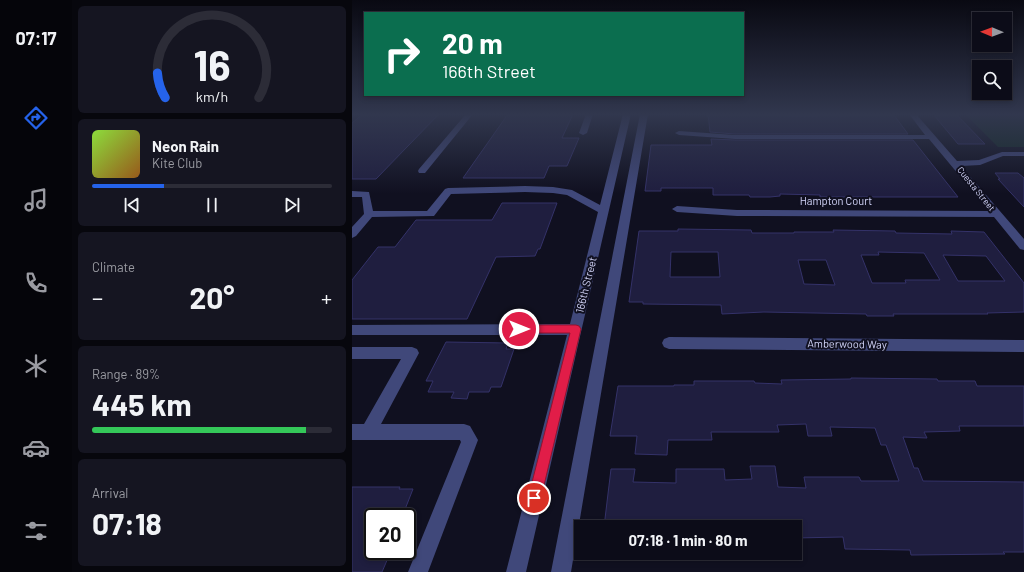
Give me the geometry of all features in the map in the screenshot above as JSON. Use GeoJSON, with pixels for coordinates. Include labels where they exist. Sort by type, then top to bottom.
{"type":"FeatureCollection","features":[{"type":"Feature","properties":{"kind":"street"},"geometry":{"type":"LineString","coordinates":[[422,171],[448,141]]}},
{"type":"Feature","properties":{"kind":"street","name":"166th Street"},"geometry":{"type":"LineString","coordinates":[[516,572],[621,141]]}},
{"type":"Feature","properties":{"kind":"street"},"geometry":{"type":"LineString","coordinates":[[561,572],[639,141]]}},
{"type":"Feature","properties":{"kind":"street","name":"Cuesta Street"},"geometry":{"type":"LineString","coordinates":[[934,141],[1024,246]]}},
{"type":"Feature","properties":{"kind":"street"},"geometry":{"type":"LineString","coordinates":[[955,164],[980,162],[1002,154],[1024,154]]}},
{"type":"Feature","properties":{"kind":"street"},"geometry":{"type":"LineString","coordinates":[[352,234],[370,214],[430,214],[448,191],[525,189],[569,192],[604,211]]}},
{"type":"Feature","properties":{"kind":"street"},"geometry":{"type":"LineString","coordinates":[[352,194],[366,194],[370,214]]}},
{"type":"Feature","properties":{"kind":"street","name":"Hampton Court"},"geometry":{"type":"LineString","coordinates":[[677,209],[737,213],[996,214]]}},
{"type":"Feature","properties":{"kind":"street"},"geometry":{"type":"LineString","coordinates":[[352,330],[576,329]]}},
{"type":"Feature","properties":{"kind":"street","name":"Amberwood Way"},"geometry":{"type":"LineString","coordinates":[[669,342],[1024,346]]}},
{"type":"Feature","properties":{"kind":"street"},"geometry":{"type":"LineString","coordinates":[[352,353],[412,353],[360,432]]}},
{"type":"Feature","properties":{"kind":"street"},"geometry":{"type":"LineString","coordinates":[[360,432],[464,432],[470,440],[418,572]]}},
{"type":"Feature","properties":{"kind":"green space"},"geometry":{"type":"Polygon","coordinates":[[[992,141],[1024,141],[1024,147],[998,147],[992,141]]]}},
{"type":"Feature","properties":{"kind":"building"},"geometry":{"type":"Polygon","coordinates":[[[352,141],[413,141],[376,179],[352,179],[352,141]]]}},
{"type":"Feature","properties":{"kind":"building"},"geometry":{"type":"Polygon","coordinates":[[[489,141],[578,141],[567,166],[549,166],[544,178],[463,178],[489,141]]]}},
{"type":"Feature","properties":{"kind":"building"},"geometry":{"type":"Polygon","coordinates":[[[711,141],[914,141],[958,197],[820,197],[820,195],[780,194],[780,196],[770,197],[750,197],[749,195],[713,195],[713,188],[661,188],[661,191],[645,191],[651,145],[712,145],[711,141]]]}},
{"type":"Feature","properties":{"kind":"building"},"geometry":{"type":"Polygon","coordinates":[[[955,141],[982,141],[985,144],[958,144],[955,141]]]}},
{"type":"Feature","properties":{"kind":"building"},"geometry":{"type":"Polygon","coordinates":[[[995,173],[1018,173],[1024,178],[1024,207],[998,179],[1000,179],[995,173]]]}},
{"type":"Feature","properties":{"kind":"building"},"geometry":{"type":"Polygon","coordinates":[[[502,203],[557,203],[540,249],[538,249],[535,256],[496,257],[467,319],[352,319],[352,280],[378,247],[395,247],[416,220],[492,220],[502,203]]]}},
{"type":"Feature","properties":{"kind":"building"},"geometry":{"type":"Polygon","coordinates":[[[678,229],[751,230],[752,233],[794,233],[834,232],[833,230],[952,234],[951,231],[984,232],[1024,283],[1024,312],[987,313],[988,314],[893,314],[894,316],[764,312],[722,314],[721,305],[643,304],[643,302],[629,302],[639,231],[678,231],[678,229]],[[671,252],[670,277],[720,277],[718,252],[671,252]],[[878,252],[879,255],[861,255],[872,283],[906,283],[905,280],[940,280],[924,253],[878,252]],[[943,255],[958,281],[1005,281],[986,256],[943,255]],[[798,260],[804,284],[835,285],[826,260],[798,260]]]}},
{"type":"Feature","properties":{"kind":"building"},"geometry":{"type":"Polygon","coordinates":[[[446,342],[508,343],[506,349],[514,349],[501,387],[491,387],[489,392],[469,392],[467,399],[451,398],[454,392],[428,392],[433,381],[426,381],[446,342]]]}},
{"type":"Feature","properties":{"kind":"building"},"geometry":{"type":"Polygon","coordinates":[[[937,379],[938,381],[975,381],[977,386],[1024,386],[1024,426],[959,426],[960,431],[924,432],[927,438],[903,437],[914,468],[918,468],[923,481],[1024,482],[1024,552],[1003,552],[1005,554],[911,555],[910,550],[845,549],[843,537],[802,538],[802,520],[605,520],[611,469],[635,469],[633,482],[676,483],[676,469],[724,469],[725,480],[752,479],[750,466],[775,466],[778,487],[806,488],[804,477],[859,477],[861,481],[899,481],[886,445],[881,445],[875,428],[830,427],[832,436],[808,436],[806,424],[777,425],[779,432],[711,432],[712,440],[668,440],[667,455],[635,454],[637,436],[610,436],[618,386],[694,385],[694,381],[754,381],[755,383],[782,384],[781,380],[937,379]]]}},
{"type":"Feature","properties":{"kind":"building"},"geometry":{"type":"Polygon","coordinates":[[[352,487],[400,487],[399,489],[413,489],[406,508],[364,508],[364,560],[387,560],[382,572],[352,572],[352,487]]]}},
{"type":"Feature","properties":{"kind":"route"},"geometry":{"type":"LineString","coordinates":[[519,329],[576,329],[534,498]]}}]}
